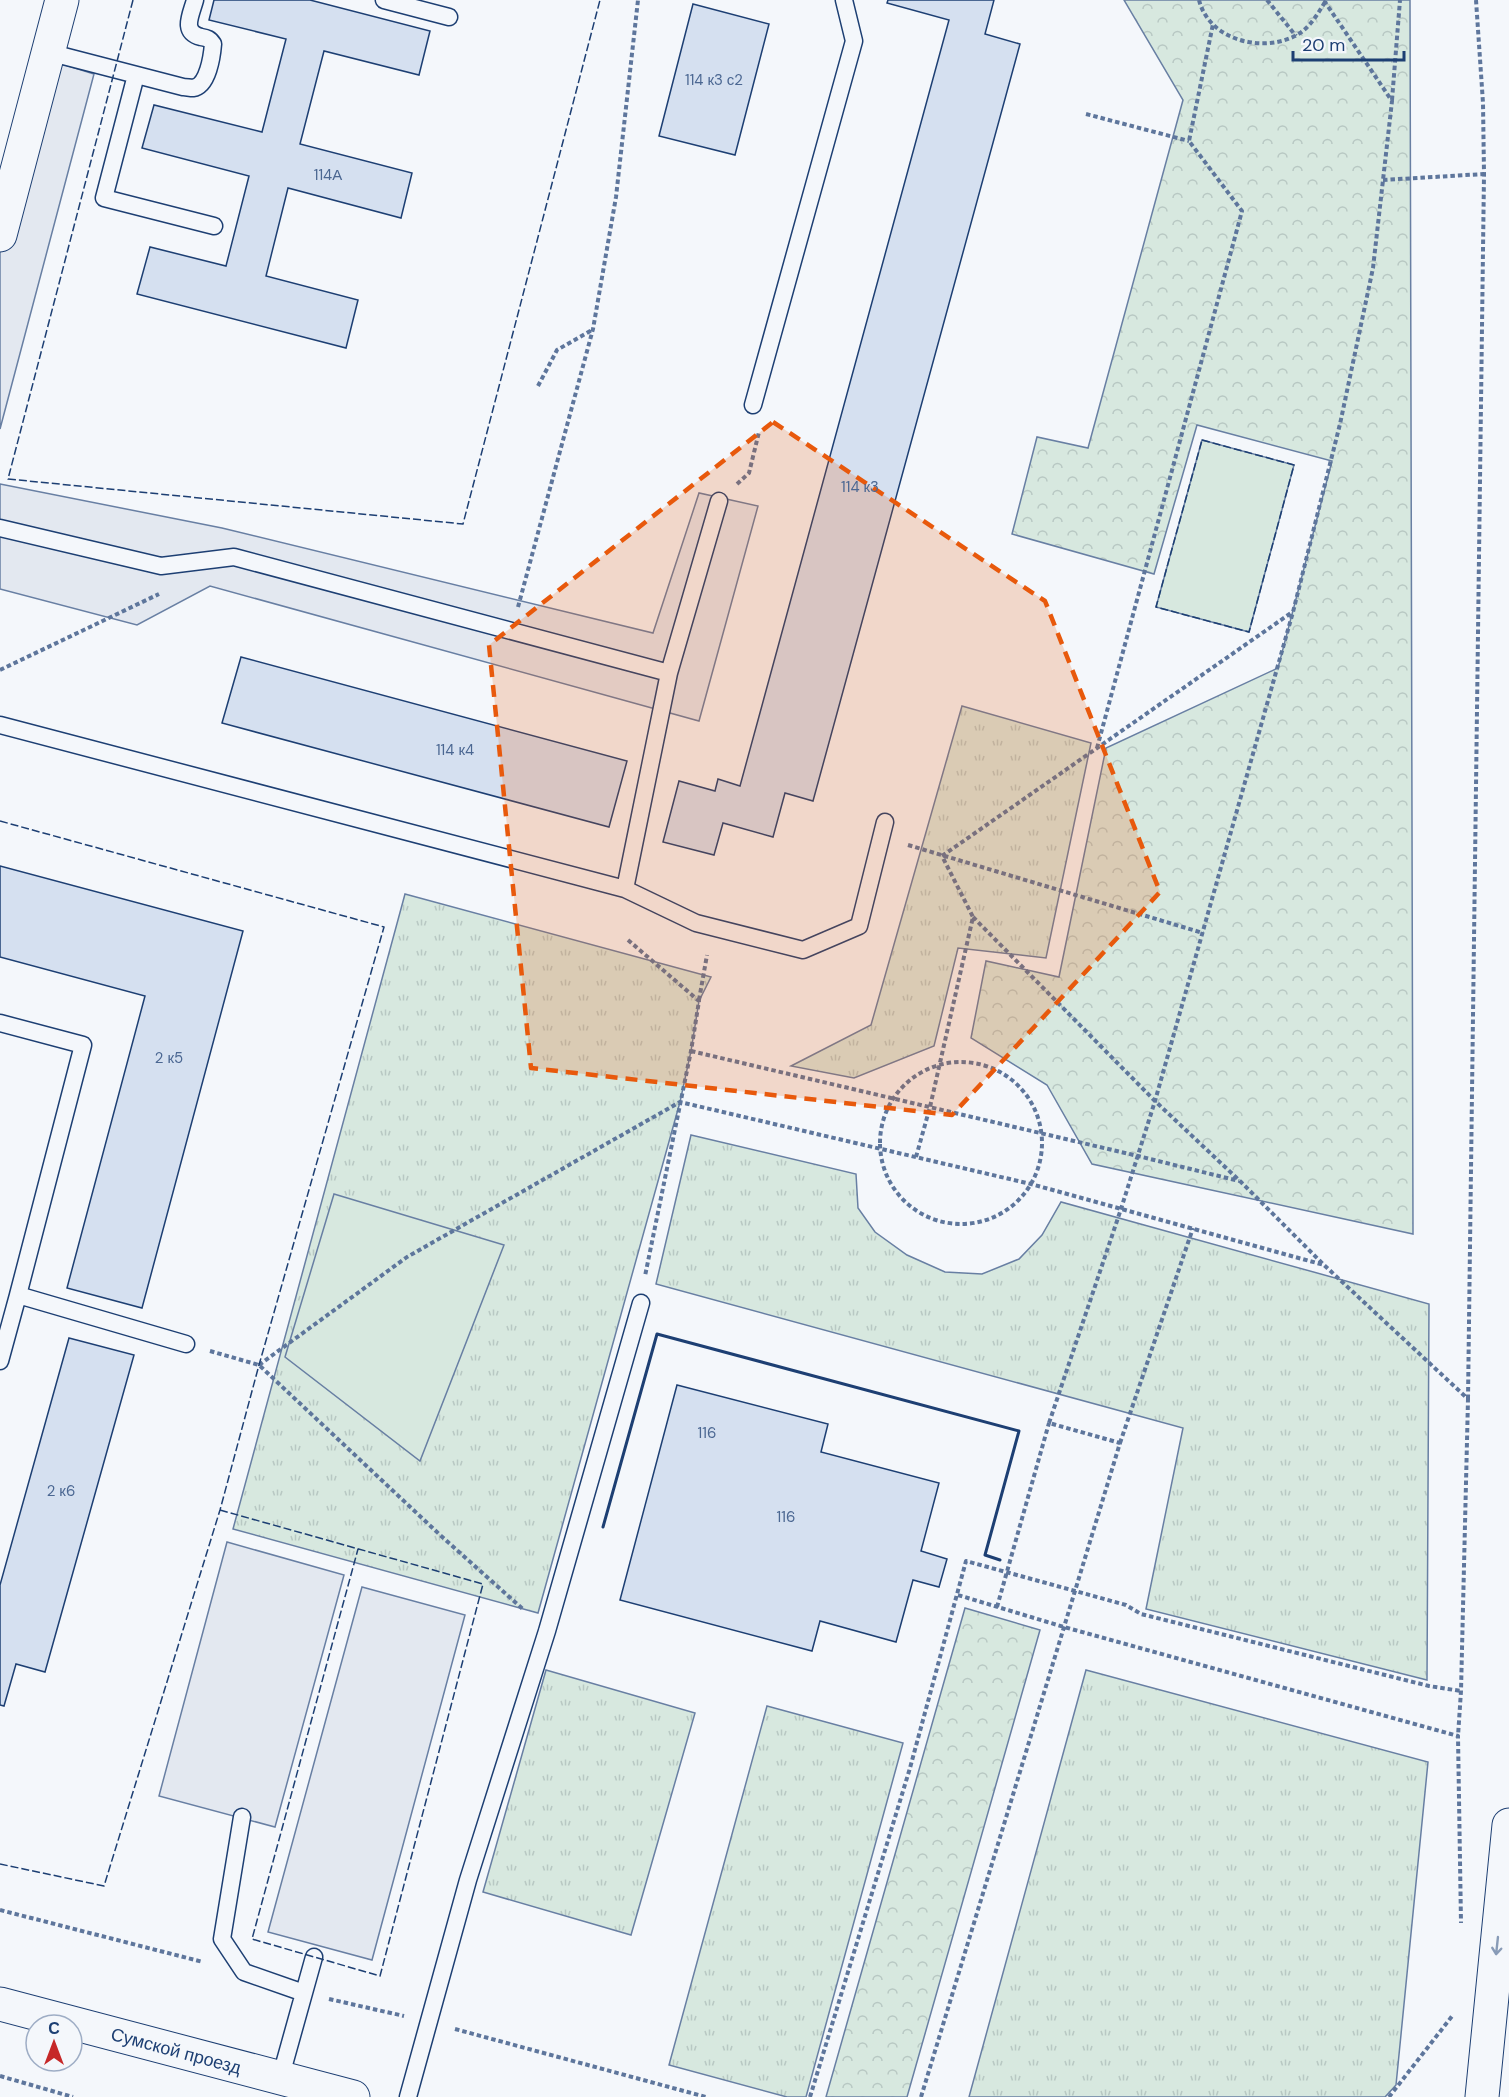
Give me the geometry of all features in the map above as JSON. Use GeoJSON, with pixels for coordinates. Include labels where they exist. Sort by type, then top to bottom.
{"type":"FeatureCollection","features":[{"type":"Feature","properties":{"kind":"street"},"geometry":{"type":"LineString","coordinates":[[0,235],[62,0]]}},
{"type":"Feature","properties":{"kind":"street"},"geometry":{"type":"LineString","coordinates":[[1482,2097],[1509,1825]]}},
{"type":"Feature","properties":{"kind":"street","name":"Сумской проезд"},"geometry":{"type":"LineString","coordinates":[[0,2004],[35,2013]]}},
{"type":"Feature","properties":{"kind":"street"},"geometry":{"type":"LineString","coordinates":[[0,2022],[24,2020]]}},
{"type":"Feature","properties":{"kind":"street","name":"Сумской проезд"},"geometry":{"type":"LineString","coordinates":[[84,2026],[352,2097]]}},
{"type":"Feature","properties":{"kind":"lane"},"geometry":{"type":"LineString","coordinates":[[48,52],[183,87],[195,88],[205,77],[213,44],[208,39],[193,35],[189,31],[189,20],[195,0]]}},
{"type":"Feature","properties":{"kind":"lane"},"geometry":{"type":"LineString","coordinates":[[384,0],[449,17]]}},
{"type":"Feature","properties":{"kind":"lane"},"geometry":{"type":"LineString","coordinates":[[753,405],[854,41],[844,0]]}},
{"type":"Feature","properties":{"kind":"lane"},"geometry":{"type":"LineString","coordinates":[[136,75],[104,198],[214,226]]}},
{"type":"Feature","properties":{"kind":"lane"},"geometry":{"type":"LineString","coordinates":[[625,889],[669,673],[719,501]]}},
{"type":"Feature","properties":{"kind":"lane"},"geometry":{"type":"LineString","coordinates":[[0,528],[161,566],[234,557],[669,673]]}},
{"type":"Feature","properties":{"kind":"lane"},"geometry":{"type":"LineString","coordinates":[[0,725],[625,889],[696,923],[803,950],[860,926],[883,830]]}},
{"type":"Feature","properties":{"kind":"lane"},"geometry":{"type":"LineString","coordinates":[[0,1023],[83,1045],[0,1361]]}},
{"type":"Feature","properties":{"kind":"lane"},"geometry":{"type":"LineString","coordinates":[[18,1295],[186,1344]]}},
{"type":"Feature","properties":{"kind":"lane"},"geometry":{"type":"LineString","coordinates":[[408,2097],[468,1880],[547,1631],[641,1303]]}},
{"type":"Feature","properties":{"kind":"lane"},"geometry":{"type":"LineString","coordinates":[[242,1817],[222,1939],[244,1972],[304,1993]]}},
{"type":"Feature","properties":{"kind":"lane"},"geometry":{"type":"LineString","coordinates":[[280,2079],[314,1957]]}},
{"type":"Feature","properties":{"kind":"path"},"geometry":{"type":"LineString","coordinates":[[512,630],[593,329],[616,197],[638,0]]}},
{"type":"Feature","properties":{"kind":"path"},"geometry":{"type":"LineString","coordinates":[[1199,0],[1213,24],[1231,37],[1252,44],[1275,43],[1296,36],[1313,21],[1325,1],[1392,101]]}},
{"type":"Feature","properties":{"kind":"path"},"geometry":{"type":"LineString","coordinates":[[1268,0],[1296,36]]}},
{"type":"Feature","properties":{"kind":"path"},"geometry":{"type":"LineString","coordinates":[[997,1607],[1049,1423],[1155,1101],[1293,612],[1343,413],[1373,268],[1392,101],[1400,0]]}},
{"type":"Feature","properties":{"kind":"path"},"geometry":{"type":"LineString","coordinates":[[1461,1934],[1458,1736],[1468,1399],[1484,174],[1483,103],[1476,0]]}},
{"type":"Feature","properties":{"kind":"path"},"geometry":{"type":"LineString","coordinates":[[1189,141],[1213,24]]}},
{"type":"Feature","properties":{"kind":"path"},"geometry":{"type":"LineString","coordinates":[[1086,114],[1189,141],[1242,211],[1097,748]]}},
{"type":"Feature","properties":{"kind":"path"},"geometry":{"type":"LineString","coordinates":[[1383,180],[1484,174]]}},
{"type":"Feature","properties":{"kind":"path"},"geometry":{"type":"LineString","coordinates":[[538,386],[557,350],[593,329]]}},
{"type":"Feature","properties":{"kind":"path"},"geometry":{"type":"LineString","coordinates":[[748,473],[760,427]]}},
{"type":"Feature","properties":{"kind":"path"},"geometry":{"type":"LineString","coordinates":[[0,670],[160,593]]}},
{"type":"Feature","properties":{"kind":"path"},"geometry":{"type":"LineString","coordinates":[[942,856],[1293,612]]}},
{"type":"Feature","properties":{"kind":"path"},"geometry":{"type":"LineString","coordinates":[[883,830],[942,856],[1203,933]]}},
{"type":"Feature","properties":{"kind":"path"},"geometry":{"type":"LineString","coordinates":[[942,856],[973,917],[1155,1101],[1324,1265],[1468,1399]]}},
{"type":"Feature","properties":{"kind":"path"},"geometry":{"type":"LineString","coordinates":[[916,1157],[930,1107],[973,917]]}},
{"type":"Feature","properties":{"kind":"path"},"geometry":{"type":"LineString","coordinates":[[628,940],[699,1001]]}},
{"type":"Feature","properties":{"kind":"path"},"geometry":{"type":"LineString","coordinates":[[645,1274],[691,1051],[706,959]]}},
{"type":"Feature","properties":{"kind":"path"},"geometry":{"type":"LineString","coordinates":[[691,1051],[1241,1182]]}},
{"type":"Feature","properties":{"kind":"path"},"geometry":{"type":"LineString","coordinates":[[950,1061],[978,1062],[1004,1072],[1024,1090],[1038,1114],[1044,1141],[1039,1168],[1026,1192],[1006,1211],[981,1222],[955,1224],[929,1218],[907,1203],[890,1184],[881,1159],[880,1133],[887,1108],[894,1098],[902,1086],[924,1069],[950,1061]]}},
{"type":"Feature","properties":{"kind":"path"},"geometry":{"type":"LineString","coordinates":[[259,1365],[408,1257],[680,1102],[1031,1184],[1324,1265]]}},
{"type":"Feature","properties":{"kind":"path"},"geometry":{"type":"LineString","coordinates":[[921,2097],[1120,1443],[1193,1228]]}},
{"type":"Feature","properties":{"kind":"path"},"geometry":{"type":"LineString","coordinates":[[186,1344],[259,1365],[547,1631]]}},
{"type":"Feature","properties":{"kind":"path"},"geometry":{"type":"LineString","coordinates":[[1049,1423],[1120,1443]]}},
{"type":"Feature","properties":{"kind":"path"},"geometry":{"type":"LineString","coordinates":[[810,2097],[910,1768],[966,1561],[1126,1605],[1141,1614],[1429,1686],[1461,1691]]}},
{"type":"Feature","properties":{"kind":"path"},"geometry":{"type":"LineString","coordinates":[[958,1595],[1064,1627],[1458,1736]]}},
{"type":"Feature","properties":{"kind":"path"},"geometry":{"type":"LineString","coordinates":[[0,1910],[244,1972]]}},
{"type":"Feature","properties":{"kind":"path"},"geometry":{"type":"LineString","coordinates":[[304,1993],[430,2022],[706,2097]]}},
{"type":"Feature","properties":{"kind":"path"},"geometry":{"type":"LineString","coordinates":[[1389,2097],[1455,2014]]}},
{"type":"Feature","properties":{"kind":"path"},"geometry":{"type":"LineString","coordinates":[[0,2076],[73,2097]]}},
{"type":"Feature","properties":{"kind":"highlighted area"},"geometry":{"type":"Polygon","coordinates":[[[773,422],[1045,601],[1160,892],[952,1115],[531,1068],[489,645],[773,422]]]}},
{"type":"Feature","properties":{"kind":"green space"},"geometry":{"type":"Polygon","coordinates":[[[1124,0],[1410,0],[1413,1234],[1092,1164],[1047,1085],[971,1038],[986,961],[1059,977],[1106,748],[1278,668],[1332,461],[1197,425],[1154,574],[1012,534],[1037,437],[1088,448],[1183,100],[1124,0]]]}},
{"type":"Feature","properties":{"kind":"green space"},"geometry":{"type":"Polygon","coordinates":[[[1202,440],[1294,465],[1249,632],[1156,607],[1202,440]]]}},
{"type":"Feature","properties":{"kind":"green space"},"geometry":{"type":"Polygon","coordinates":[[[962,706],[1091,743],[1046,958],[958,948],[934,1046],[854,1078],[791,1066],[871,1025],[962,706]]]}},
{"type":"Feature","properties":{"kind":"green space"},"geometry":{"type":"Polygon","coordinates":[[[405,894],[711,977],[699,1001],[680,1102],[538,1613],[233,1529],[405,894]]]}},
{"type":"Feature","properties":{"kind":"green space"},"geometry":{"type":"Polygon","coordinates":[[[691,1135],[856,1174],[858,1208],[875,1232],[907,1255],[945,1272],[982,1274],[1019,1259],[1042,1235],[1061,1202],[1429,1304],[1427,1680],[1146,1609],[1183,1428],[656,1284],[691,1135]]]}},
{"type":"Feature","properties":{"kind":"green space"},"geometry":{"type":"Polygon","coordinates":[[[334,1194],[504,1245],[420,1461],[285,1357],[334,1194]]]}},
{"type":"Feature","properties":{"kind":"green space"},"geometry":{"type":"Polygon","coordinates":[[[965,1608],[1040,1630],[907,2097],[826,2097],[965,1608]]]}},
{"type":"Feature","properties":{"kind":"green space"},"geometry":{"type":"Polygon","coordinates":[[[546,1670],[695,1713],[631,1935],[483,1892],[546,1670]]]}},
{"type":"Feature","properties":{"kind":"green space"},"geometry":{"type":"Polygon","coordinates":[[[1086,1670],[1428,1762],[1396,2085],[1385,2097],[969,2097],[1086,1670]]]}},
{"type":"Feature","properties":{"kind":"green space"},"geometry":{"type":"Polygon","coordinates":[[[767,1706],[903,1743],[806,2097],[787,2097],[669,2065],[767,1706]]]}},
{"type":"Feature","properties":{"kind":"shaded area"},"geometry":{"type":"Polygon","coordinates":[[[46,59],[94,74],[0,429],[0,234],[46,59]]]}},
{"type":"Feature","properties":{"kind":"shaded area"},"geometry":{"type":"Polygon","coordinates":[[[0,484],[222,528],[653,633],[699,493],[758,506],[699,721],[210,586],[137,625],[0,589],[0,484]]]}},
{"type":"Feature","properties":{"kind":"shaded area"},"geometry":{"type":"Polygon","coordinates":[[[227,1542],[344,1575],[275,1827],[159,1796],[227,1542]]]}},
{"type":"Feature","properties":{"kind":"shaded area"},"geometry":{"type":"Polygon","coordinates":[[[362,1587],[465,1615],[372,1960],[268,1932],[362,1587]]]}},
{"type":"Feature","properties":{"kind":"building"},"geometry":{"type":"Polygon","coordinates":[[[214,0],[310,0],[430,31],[419,75],[324,51],[300,144],[412,173],[401,218],[288,188],[266,276],[358,300],[346,348],[137,294],[150,247],[226,266],[249,176],[142,148],[154,105],[262,132],[286,39],[209,20],[214,0]]]}},
{"type":"Feature","properties":{"kind":"building"},"geometry":{"type":"Polygon","coordinates":[[[888,0],[994,0],[985,34],[1020,44],[813,801],[785,793],[773,837],[723,823],[714,855],[663,842],[679,781],[715,791],[718,779],[740,786],[949,20],[887,3],[888,0]]]}},
{"type":"Feature","properties":{"kind":"building"},"geometry":{"type":"Polygon","coordinates":[[[693,4],[769,24],[735,155],[659,136],[693,4]]]}},
{"type":"Feature","properties":{"kind":"building"},"geometry":{"type":"Polygon","coordinates":[[[241,657],[627,761],[609,827],[222,723],[241,657]]]}},
{"type":"Feature","properties":{"kind":"building"},"geometry":{"type":"Polygon","coordinates":[[[0,866],[243,931],[142,1308],[67,1288],[145,996],[0,957],[0,866]]]}},
{"type":"Feature","properties":{"kind":"building"},"geometry":{"type":"Polygon","coordinates":[[[69,1338],[134,1355],[45,1672],[16,1664],[4,1706],[0,1705],[0,1585],[69,1338]]]}},
{"type":"Feature","properties":{"kind":"building"},"geometry":{"type":"Polygon","coordinates":[[[677,1385],[828,1424],[821,1452],[939,1483],[921,1551],[947,1559],[939,1587],[913,1580],[896,1642],[820,1621],[812,1651],[620,1600],[677,1385]]]}},
{"type":"Feature","properties":{"kind":"fence"},"geometry":{"type":"LineString","coordinates":[[133,0],[8,479],[463,524],[600,0]]}},
{"type":"Feature","properties":{"kind":"fence"},"geometry":{"type":"LineString","coordinates":[[1202,440],[1294,465],[1249,632],[1156,607],[1202,440]]}},
{"type":"Feature","properties":{"kind":"fence"},"geometry":{"type":"LineString","coordinates":[[0,821],[384,927],[220,1510],[104,1886],[0,1864]]}},
{"type":"Feature","properties":{"kind":"fence"},"geometry":{"type":"LineString","coordinates":[[220,1510],[483,1584],[380,1976],[252,1939],[358,1549]]}},
{"type":"Feature","properties":{"kind":"wall"},"geometry":{"type":"LineString","coordinates":[[603,1527],[657,1334],[1019,1431],[985,1555],[1000,1560]]}}]}
